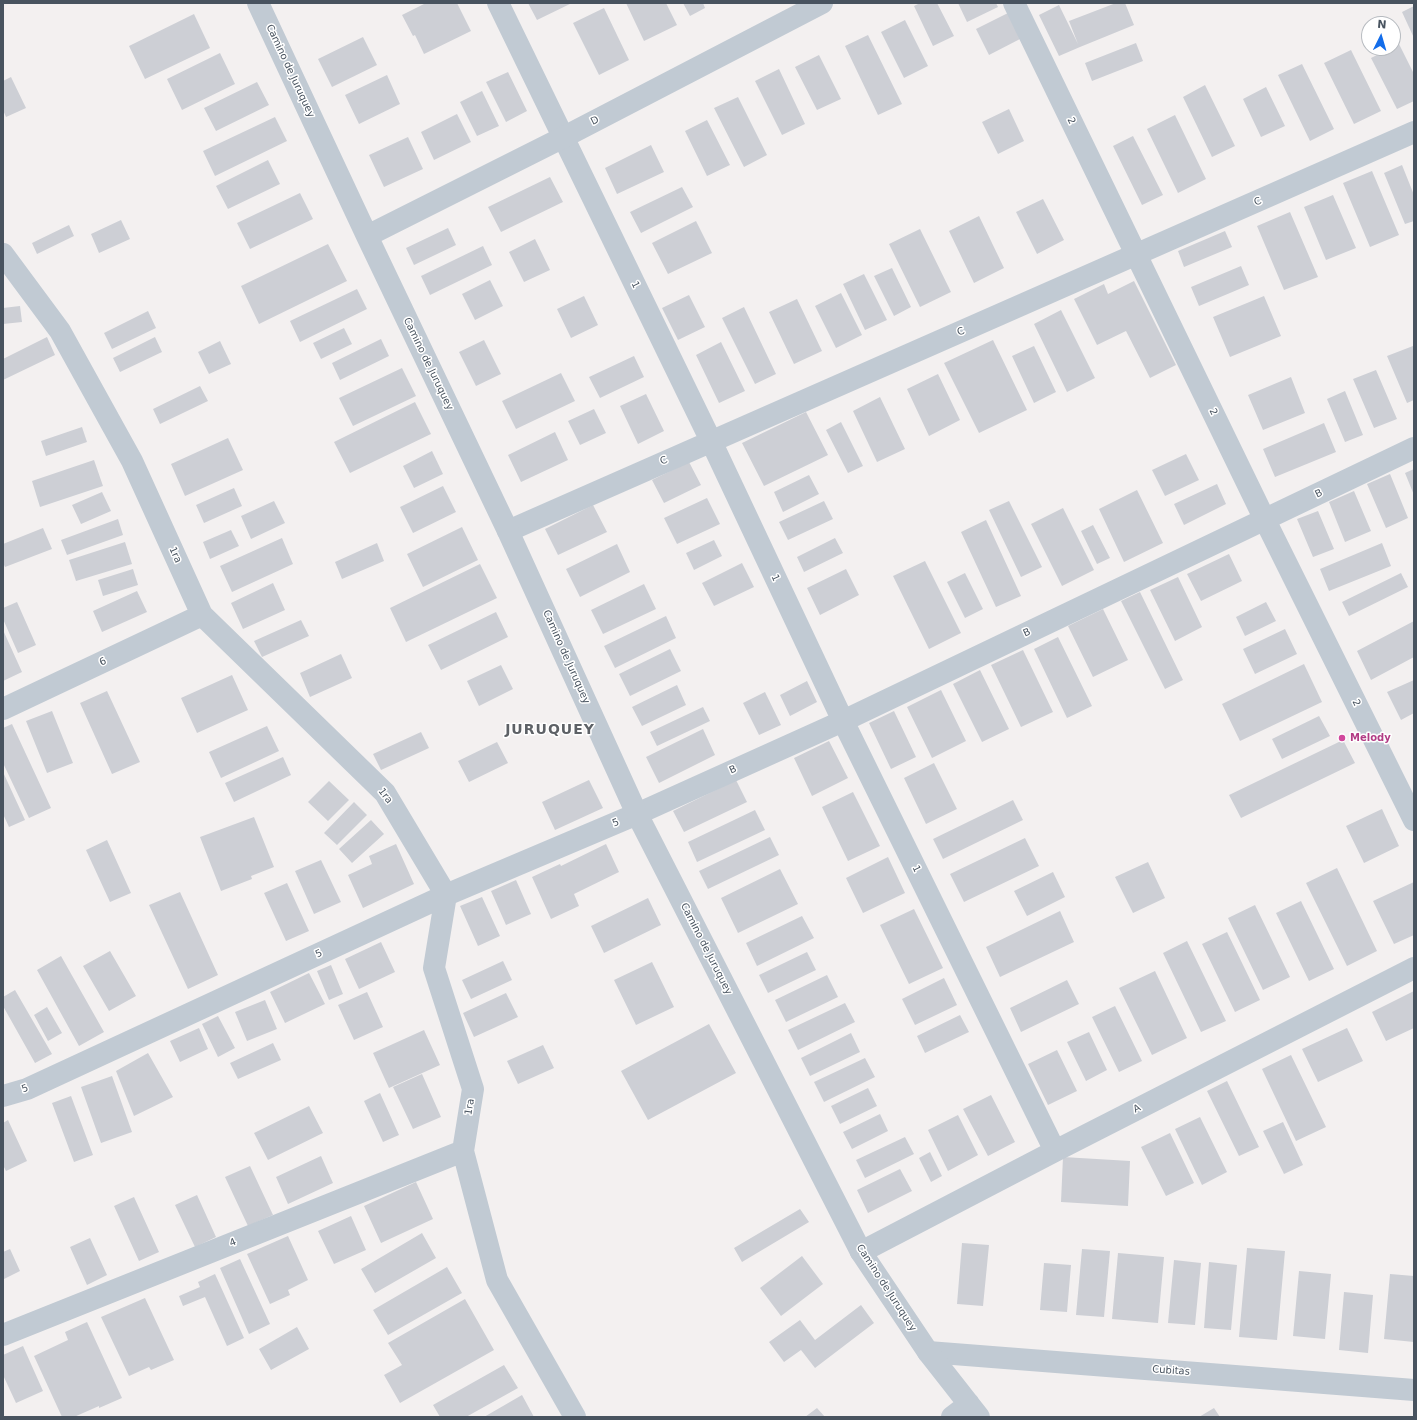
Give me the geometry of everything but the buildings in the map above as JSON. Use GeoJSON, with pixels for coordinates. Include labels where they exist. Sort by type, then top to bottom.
{"type":"FeatureCollection","features":[{"type":"Feature","properties":{"kind":"street","name":"Camino de Juruquey"},"geometry":{"type":"LineString","coordinates":[[258,3],[366,236],[508,531],[637,814],[861,1252],[928,1352],[974,1410]]}},
{"type":"Feature","properties":{"kind":"street","name":"1"},"geometry":{"type":"LineString","coordinates":[[498,3],[564,137],[843,721],[1055,1151]]}},
{"type":"Feature","properties":{"kind":"street","name":"D"},"geometry":{"type":"LineString","coordinates":[[366,236],[564,137],[822,3]]}},
{"type":"Feature","properties":{"kind":"street","name":"2"},"geometry":{"type":"LineString","coordinates":[[1014,3],[1265,520],[1414,820]]}},
{"type":"Feature","properties":{"kind":"street","name":"C"},"geometry":{"type":"LineString","coordinates":[[508,531],[710,441],[1137,256],[1414,132]]}},
{"type":"Feature","properties":{"kind":"street","name":"1ra"},"geometry":{"type":"LineString","coordinates":[[3,254],[60,331],[128,454],[202,615],[385,793],[446,895],[434,968],[473,1089],[463,1151],[497,1280],[575,1417]]}},
{"type":"Feature","properties":{"kind":"street","name":"B"},"geometry":{"type":"LineString","coordinates":[[637,814],[843,721],[1414,448]]}},
{"type":"Feature","properties":{"kind":"street","name":"6"},"geometry":{"type":"LineString","coordinates":[[3,709],[202,615]]}},
{"type":"Feature","properties":{"kind":"street","name":"5"},"geometry":{"type":"LineString","coordinates":[[3,1096],[27,1089],[446,895],[637,814]]}},
{"type":"Feature","properties":{"kind":"street","name":"A"},"geometry":{"type":"LineString","coordinates":[[861,1252],[1055,1151],[1414,968]]}},
{"type":"Feature","properties":{"kind":"street","name":"4"},"geometry":{"type":"LineString","coordinates":[[3,1335],[463,1151]]}},
{"type":"Feature","properties":{"kind":"street","name":"Cubitas"},"geometry":{"type":"LineString","coordinates":[[928,1352],[1414,1390]]}},
{"type":"Feature","properties":{"kind":"street"},"geometry":{"type":"LineString","coordinates":[[952,1417],[974,1410]]}},
{"type":"Feature","properties":{"kind":"place","name":"Melody"},"geometry":{"type":"Point","coordinates":[1342,738]}},
{"type":"Feature","properties":{"kind":"district","name":"JURUQUEY"},"geometry":{"type":"Point","coordinates":[550,730]}}]}
